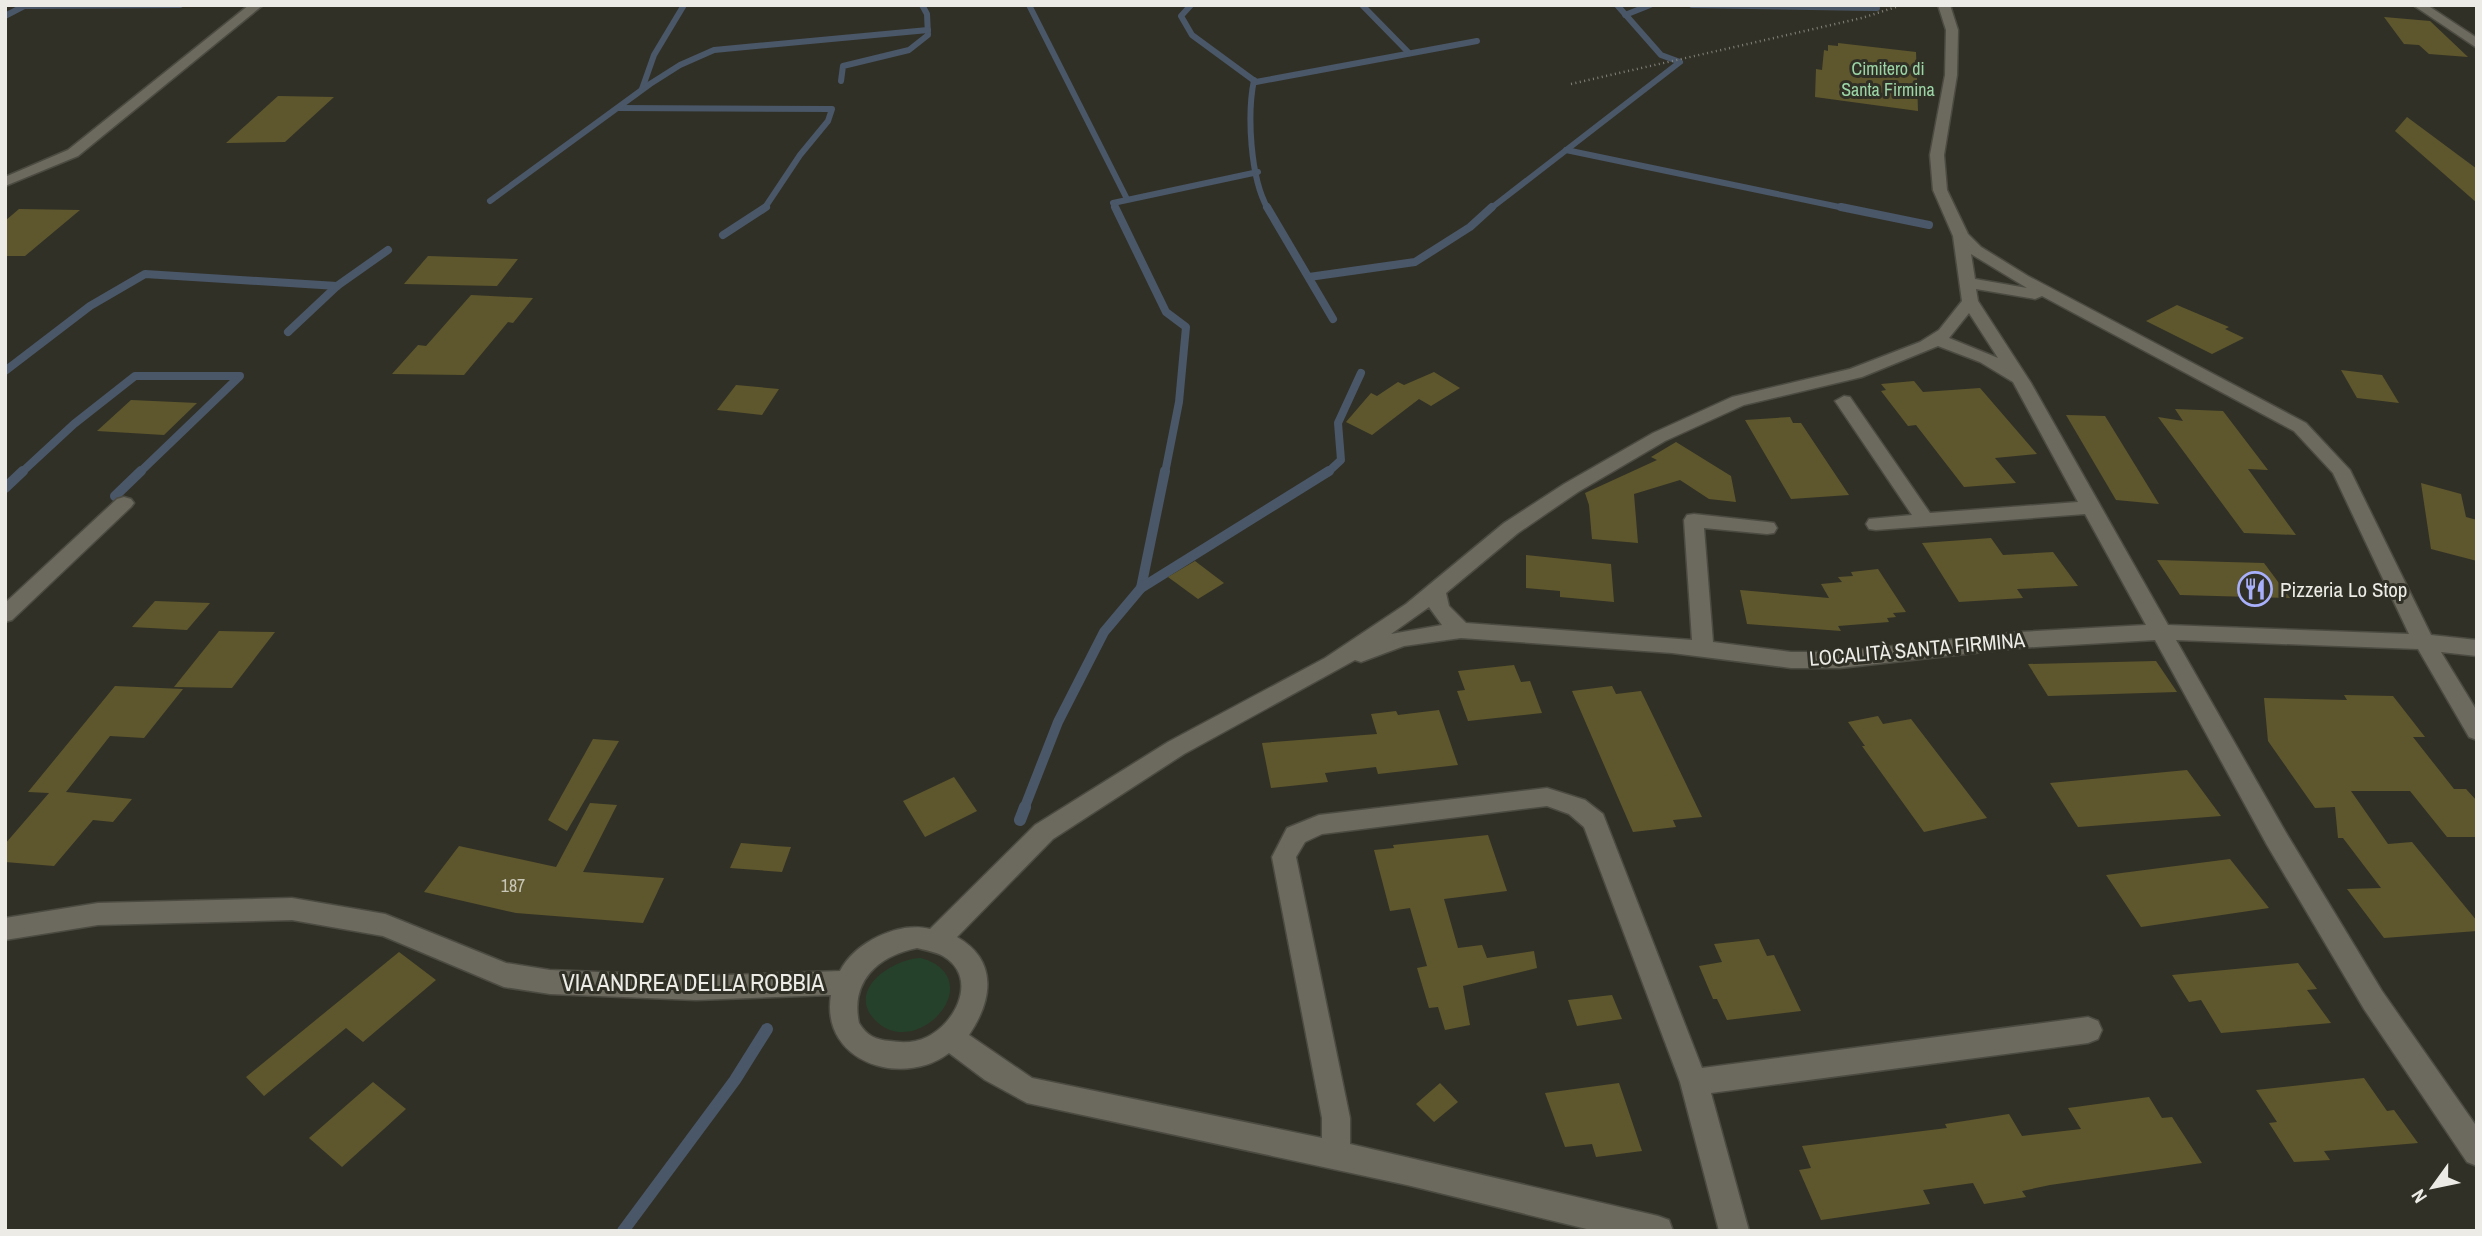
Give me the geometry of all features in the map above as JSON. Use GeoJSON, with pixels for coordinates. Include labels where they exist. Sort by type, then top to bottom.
{"type":"FeatureCollection","features":[{"type":"Feature","properties":{"kind":"street"},"geometry":{"type":"LineString","coordinates":[[5,182],[73,153],[257,5]]}},
{"type":"Feature","properties":{"kind":"street"},"geometry":{"type":"LineString","coordinates":[[1944,5],[1952,30],[1951,75],[1937,155],[1940,190],[1961,236],[1968,285],[2089,507],[2276,838],[2373,1000],[2477,1152]]}},
{"type":"Feature","properties":{"kind":"street"},"geometry":{"type":"LineString","coordinates":[[2419,5],[2477,44]]}},
{"type":"Feature","properties":{"kind":"street"},"geometry":{"type":"LineString","coordinates":[[1961,236],[2030,283],[2300,427],[2341,470],[2424,642],[2477,731]]}},
{"type":"Feature","properties":{"kind":"street"},"geometry":{"type":"LineString","coordinates":[[938,939],[1044,832],[1176,748],[1333,664],[1435,592],[1511,528],[1571,488],[1659,437],[1738,401],[1856,373],[1938,340],[1968,285],[1999,273],[2030,283]]}},
{"type":"Feature","properties":{"kind":"street"},"geometry":{"type":"LineString","coordinates":[[1968,285],[2009,288],[2062,300]]}},
{"type":"Feature","properties":{"kind":"street"},"geometry":{"type":"LineString","coordinates":[[1938,340],[1986,358],[2022,383]]}},
{"type":"Feature","properties":{"kind":"street"},"geometry":{"type":"LineString","coordinates":[[1844,401],[1925,520]]}},
{"type":"Feature","properties":{"kind":"street"},"geometry":{"type":"LineString","coordinates":[[5,615],[124,503]]}},
{"type":"Feature","properties":{"kind":"street"},"geometry":{"type":"LineString","coordinates":[[1876,524],[2089,507]]}},
{"type":"Feature","properties":{"kind":"street"},"geometry":{"type":"LineString","coordinates":[[1703,649],[1694,520],[1767,528]]}},
{"type":"Feature","properties":{"kind":"street"},"geometry":{"type":"LineString","coordinates":[[1435,592],[1436,604],[1461,630]]}},
{"type":"Feature","properties":{"kind":"street","name":"LOCALITÀ SANTA FIRMINA"},"geometry":{"type":"LineString","coordinates":[[1333,664],[1401,639],[1461,630],[1703,649],[1791,660],[1840,660],[2019,640],[2160,632],[2424,642],[2477,648]]}},
{"type":"Feature","properties":{"kind":"street"},"geometry":{"type":"LineString","coordinates":[[1336,1157],[1336,1118],[1284,857],[1296,835],[1319,825],[1547,797],[1577,807],[1594,821],[1694,1082],[1734,1231]]}},
{"type":"Feature","properties":{"kind":"street","name":"VIA ANDREA DELLA ROBBIA"},"geometry":{"type":"LineString","coordinates":[[5,929],[98,914],[292,909],[386,925],[504,975],[550,982],[696,988],[847,983]]}},
{"type":"Feature","properties":{"kind":"street"},"geometry":{"type":"LineString","coordinates":[[917,937],[938,939],[956,948],[970,962],[976,980],[975,1000],[967,1020],[951,1038],[931,1050],[909,1057],[887,1057],[867,1050],[852,1038],[844,1021],[842,1002],[847,983],[859,965],[876,951],[895,941],[917,937]]}},
{"type":"Feature","properties":{"kind":"street"},"geometry":{"type":"LineString","coordinates":[[1694,1082],[2088,1030]]}},
{"type":"Feature","properties":{"kind":"street"},"geometry":{"type":"LineString","coordinates":[[951,1038],[995,1072],[1027,1090],[1407,1170],[1658,1231]]}},
{"type":"Feature","properties":{"kind":"path"},"geometry":{"type":"LineString","coordinates":[[1571,84],[1862,18],[1902,5]]}},
{"type":"Feature","properties":{"kind":"green space"},"geometry":{"type":"Polygon","coordinates":[[[921,958],[941,968],[950,983],[948,998],[940,1013],[926,1025],[909,1031],[892,1031],[875,1020],[867,1009],[869,987],[886,970],[921,958]]]}},
{"type":"Feature","properties":{"kind":"building"},"geometry":{"type":"Polygon","coordinates":[[[2384,17],[2430,21],[2468,57],[2429,54],[2419,45],[2404,44],[2384,17]]]}},
{"type":"Feature","properties":{"kind":"building","name":"Cimitero di Santa Firmina"},"geometry":{"type":"Polygon","coordinates":[[[1838,43],[1916,52],[1918,111],[1815,97],[1816,69],[1822,70],[1824,50],[1828,51],[1828,45],[1838,46],[1838,43]]]}},
{"type":"Feature","properties":{"kind":"building"},"geometry":{"type":"Polygon","coordinates":[[[278,96],[334,97],[285,142],[226,143],[278,96]]]}},
{"type":"Feature","properties":{"kind":"building"},"geometry":{"type":"Polygon","coordinates":[[[2407,117],[2477,169],[2477,203],[2395,131],[2407,117]]]}},
{"type":"Feature","properties":{"kind":"building"},"geometry":{"type":"Polygon","coordinates":[[[19,209],[80,210],[25,256],[5,256],[5,221],[19,209]]]}},
{"type":"Feature","properties":{"kind":"building"},"geometry":{"type":"Polygon","coordinates":[[[428,256],[518,259],[497,286],[404,284],[428,256]]]}},
{"type":"Feature","properties":{"kind":"building"},"geometry":{"type":"Polygon","coordinates":[[[471,295],[533,298],[513,323],[508,322],[464,375],[392,374],[418,345],[426,346],[471,295]]]}},
{"type":"Feature","properties":{"kind":"building"},"geometry":{"type":"Polygon","coordinates":[[[2177,305],[2229,327],[2225,329],[2244,338],[2212,354],[2146,321],[2177,305]]]}},
{"type":"Feature","properties":{"kind":"building"},"geometry":{"type":"Polygon","coordinates":[[[2341,370],[2382,375],[2399,403],[2357,398],[2341,370]]]}},
{"type":"Feature","properties":{"kind":"building"},"geometry":{"type":"Polygon","coordinates":[[[1434,372],[1460,388],[1431,406],[1419,399],[1372,435],[1346,422],[1371,393],[1377,396],[1398,382],[1404,385],[1434,372]]]}},
{"type":"Feature","properties":{"kind":"building"},"geometry":{"type":"Polygon","coordinates":[[[1914,381],[1923,392],[1980,388],[2037,454],[1995,458],[2016,483],[1964,487],[1916,425],[1908,426],[1881,391],[1886,390],[1881,384],[1914,381]]]}},
{"type":"Feature","properties":{"kind":"building"},"geometry":{"type":"Polygon","coordinates":[[[736,385],[779,389],[762,415],[717,410],[736,385]]]}},
{"type":"Feature","properties":{"kind":"building"},"geometry":{"type":"Polygon","coordinates":[[[131,400],[197,403],[164,435],[97,431],[131,400]]]}},
{"type":"Feature","properties":{"kind":"building"},"geometry":{"type":"Polygon","coordinates":[[[2175,409],[2223,411],[2268,470],[2248,469],[2296,535],[2244,533],[2158,417],[2183,421],[2175,409]]]}},
{"type":"Feature","properties":{"kind":"building"},"geometry":{"type":"Polygon","coordinates":[[[2066,415],[2105,416],[2159,504],[2116,500],[2066,415]]]}},
{"type":"Feature","properties":{"kind":"building"},"geometry":{"type":"Polygon","coordinates":[[[1790,417],[1793,423],[1801,423],[1849,495],[1791,499],[1745,420],[1790,417]]]}},
{"type":"Feature","properties":{"kind":"building"},"geometry":{"type":"Polygon","coordinates":[[[1676,442],[1731,476],[1736,502],[1709,499],[1680,480],[1634,494],[1638,543],[1592,539],[1589,505],[1585,493],[1657,460],[1651,457],[1676,442]]]}},
{"type":"Feature","properties":{"kind":"building"},"geometry":{"type":"Polygon","coordinates":[[[2421,483],[2461,494],[2466,517],[2477,520],[2477,561],[2431,549],[2421,483]]]}},
{"type":"Feature","properties":{"kind":"building"},"geometry":{"type":"Polygon","coordinates":[[[1991,538],[2003,555],[2053,552],[2078,586],[2017,589],[2023,598],[1959,602],[1922,543],[1991,538]]]}},
{"type":"Feature","properties":{"kind":"building"},"geometry":{"type":"Polygon","coordinates":[[[1526,555],[1611,564],[1614,602],[1560,597],[1560,591],[1526,588],[1526,555]]]}},
{"type":"Feature","properties":{"kind":"building"},"geometry":{"type":"Polygon","coordinates":[[[2157,560],[2264,563],[2290,598],[2180,595],[2157,560]]]}},
{"type":"Feature","properties":{"kind":"building"},"geometry":{"type":"Polygon","coordinates":[[[1195,561],[1224,583],[1198,599],[1168,577],[1195,561]]]}},
{"type":"Feature","properties":{"kind":"building"},"geometry":{"type":"Polygon","coordinates":[[[1878,569],[1906,612],[1893,613],[1896,617],[1887,618],[1889,622],[1838,626],[1841,631],[1747,624],[1740,590],[1829,598],[1821,584],[1842,582],[1838,577],[1853,576],[1851,572],[1878,569]]]}},
{"type":"Feature","properties":{"kind":"building"},"geometry":{"type":"Polygon","coordinates":[[[155,601],[210,603],[187,630],[132,627],[155,601]]]}},
{"type":"Feature","properties":{"kind":"building"},"geometry":{"type":"Polygon","coordinates":[[[219,631],[275,632],[232,688],[174,687],[219,631]]]}},
{"type":"Feature","properties":{"kind":"building"},"geometry":{"type":"Polygon","coordinates":[[[2156,661],[2177,692],[2048,696],[2028,664],[2156,661]]]}},
{"type":"Feature","properties":{"kind":"building"},"geometry":{"type":"Polygon","coordinates":[[[1514,665],[1521,682],[1530,681],[1542,713],[1468,721],[1457,691],[1465,690],[1458,671],[1514,665]]]}},
{"type":"Feature","properties":{"kind":"building"},"geometry":{"type":"Polygon","coordinates":[[[115,686],[183,689],[144,738],[110,736],[66,792],[132,799],[113,822],[93,820],[54,866],[5,862],[5,844],[49,793],[28,792],[115,686]]]}},
{"type":"Feature","properties":{"kind":"building"},"geometry":{"type":"Polygon","coordinates":[[[1612,686],[1616,694],[1641,691],[1702,817],[1673,820],[1676,827],[1633,832],[1572,691],[1612,686]]]}},
{"type":"Feature","properties":{"kind":"building"},"geometry":{"type":"Polygon","coordinates":[[[2344,695],[2393,696],[2425,737],[2413,737],[2454,789],[2466,789],[2477,801],[2477,837],[2447,837],[2410,791],[2351,791],[2388,844],[2412,842],[2477,921],[2477,931],[2384,938],[2347,889],[2381,888],[2343,838],[2338,838],[2335,807],[2315,808],[2268,741],[2264,698],[2347,700],[2344,695]]]}},
{"type":"Feature","properties":{"kind":"building"},"geometry":{"type":"Polygon","coordinates":[[[1439,710],[1458,765],[1378,774],[1376,767],[1325,773],[1328,782],[1271,788],[1262,743],[1377,734],[1371,714],[1396,711],[1398,715],[1439,710]]]}},
{"type":"Feature","properties":{"kind":"building"},"geometry":{"type":"Polygon","coordinates":[[[1878,716],[1883,724],[1911,719],[1987,818],[1924,832],[1862,746],[1865,746],[1848,722],[1878,716]]]}},
{"type":"Feature","properties":{"kind":"building"},"geometry":{"type":"Polygon","coordinates":[[[593,739],[619,741],[567,831],[548,820],[593,739]]]}},
{"type":"Feature","properties":{"kind":"building"},"geometry":{"type":"Polygon","coordinates":[[[2187,770],[2221,816],[2078,827],[2050,783],[2187,770]]]}},
{"type":"Feature","properties":{"kind":"building"},"geometry":{"type":"Polygon","coordinates":[[[954,777],[977,811],[925,837],[903,801],[954,777]]]}},
{"type":"Feature","properties":{"kind":"building"},"geometry":{"type":"Polygon","coordinates":[[[590,803],[617,805],[583,872],[664,878],[643,923],[516,913],[424,892],[459,846],[556,867],[590,803]]]}},
{"type":"Feature","properties":{"kind":"building"},"geometry":{"type":"Polygon","coordinates":[[[1488,835],[1507,891],[1444,899],[1458,948],[1482,945],[1487,958],[1534,951],[1537,968],[1463,986],[1470,1025],[1445,1030],[1438,1007],[1429,1008],[1417,968],[1427,966],[1410,908],[1390,911],[1374,850],[1394,848],[1393,845],[1488,835]]]}},
{"type":"Feature","properties":{"kind":"building"},"geometry":{"type":"Polygon","coordinates":[[[741,843],[791,847],[782,872],[730,868],[741,843]]]}},
{"type":"Feature","properties":{"kind":"building"},"geometry":{"type":"Polygon","coordinates":[[[2230,859],[2269,908],[2141,927],[2106,875],[2230,859]]]}},
{"type":"Feature","properties":{"kind":"building"},"geometry":{"type":"Polygon","coordinates":[[[1759,939],[1767,956],[1774,955],[1801,1011],[1727,1020],[1717,999],[1713,999],[1699,966],[1722,962],[1714,944],[1759,939]]]}},
{"type":"Feature","properties":{"kind":"building"},"geometry":{"type":"Polygon","coordinates":[[[399,952],[436,980],[363,1042],[346,1028],[264,1096],[246,1077],[399,952]]]}},
{"type":"Feature","properties":{"kind":"building"},"geometry":{"type":"Polygon","coordinates":[[[2298,963],[2317,989],[2307,990],[2331,1023],[2221,1033],[2201,1000],[2189,1002],[2172,975],[2298,963]]]}},
{"type":"Feature","properties":{"kind":"building"},"geometry":{"type":"Polygon","coordinates":[[[1612,995],[1622,1019],[1577,1026],[1568,1000],[1612,995]]]}},
{"type":"Feature","properties":{"kind":"building"},"geometry":{"type":"Polygon","coordinates":[[[2364,1078],[2387,1111],[2394,1110],[2418,1143],[2324,1151],[2330,1160],[2294,1162],[2269,1123],[2277,1122],[2256,1090],[2364,1078]]]}},
{"type":"Feature","properties":{"kind":"building"},"geometry":{"type":"Polygon","coordinates":[[[373,1082],[406,1109],[342,1167],[309,1138],[373,1082]]]}},
{"type":"Feature","properties":{"kind":"building"},"geometry":{"type":"Polygon","coordinates":[[[1440,1083],[1458,1102],[1434,1122],[1416,1104],[1440,1083]]]}},
{"type":"Feature","properties":{"kind":"building"},"geometry":{"type":"Polygon","coordinates":[[[1619,1083],[1642,1151],[1596,1157],[1592,1144],[1565,1147],[1545,1093],[1619,1083]]]}},
{"type":"Feature","properties":{"kind":"building"},"geometry":{"type":"Polygon","coordinates":[[[2149,1097],[2162,1118],[2172,1117],[2202,1163],[2050,1185],[2022,1191],[2026,1197],[1984,1204],[1973,1183],[1923,1190],[1930,1204],[1821,1220],[1799,1170],[1811,1168],[1802,1146],[1947,1128],[1945,1124],[2009,1114],[2022,1136],[2081,1129],[2068,1108],[2149,1097]]]}},
{"type":"Feature","properties":{"kind":"waterway"},"geometry":{"type":"LineString","coordinates":[[24,6],[180,5]]}},
{"type":"Feature","properties":{"kind":"waterway"},"geometry":{"type":"LineString","coordinates":[[642,89],[654,55],[684,5]]}},
{"type":"Feature","properties":{"kind":"waterway"},"geometry":{"type":"LineString","coordinates":[[922,5],[927,14],[928,30]]}},
{"type":"Feature","properties":{"kind":"waterway"},"geometry":{"type":"LineString","coordinates":[[1029,5],[1127,199]]}},
{"type":"Feature","properties":{"kind":"waterway"},"geometry":{"type":"LineString","coordinates":[[1191,5],[1181,16],[1192,35],[1254,80]]}},
{"type":"Feature","properties":{"kind":"waterway"},"geometry":{"type":"LineString","coordinates":[[1362,5],[1409,53]]}},
{"type":"Feature","properties":{"kind":"waterway"},"geometry":{"type":"LineString","coordinates":[[1617,5],[1626,15]]}},
{"type":"Feature","properties":{"kind":"waterway"},"geometry":{"type":"LineString","coordinates":[[1626,15],[1650,5]]}},
{"type":"Feature","properties":{"kind":"waterway"},"geometry":{"type":"LineString","coordinates":[[1692,5],[1877,8]]}},
{"type":"Feature","properties":{"kind":"waterway"},"geometry":{"type":"LineString","coordinates":[[5,16],[24,6]]}},
{"type":"Feature","properties":{"kind":"waterway"},"geometry":{"type":"LineString","coordinates":[[1566,150],[1680,62],[1661,55],[1626,15]]}},
{"type":"Feature","properties":{"kind":"waterway"},"geometry":{"type":"LineString","coordinates":[[490,201],[650,84],[680,65],[714,50],[928,30]]}},
{"type":"Feature","properties":{"kind":"waterway"},"geometry":{"type":"LineString","coordinates":[[841,81],[843,66],[909,50],[928,35],[928,30]]}},
{"type":"Feature","properties":{"kind":"waterway"},"geometry":{"type":"LineString","coordinates":[[1254,80],[1477,41]]}},
{"type":"Feature","properties":{"kind":"waterway"},"geometry":{"type":"LineString","coordinates":[[1254,80],[1251,128],[1256,173]]}},
{"type":"Feature","properties":{"kind":"waterway"},"geometry":{"type":"LineString","coordinates":[[618,108],[832,109],[828,121],[800,155],[765,208]]}},
{"type":"Feature","properties":{"kind":"waterway"},"geometry":{"type":"LineString","coordinates":[[1490,209],[1566,150]]}},
{"type":"Feature","properties":{"kind":"waterway"},"geometry":{"type":"LineString","coordinates":[[1566,150],[1849,209]]}},
{"type":"Feature","properties":{"kind":"waterway"},"geometry":{"type":"LineString","coordinates":[[1115,207],[1113,203],[1256,173]]}},
{"type":"Feature","properties":{"kind":"waterway"},"geometry":{"type":"LineString","coordinates":[[1256,173],[1267,208]]}},
{"type":"Feature","properties":{"kind":"waterway"},"geometry":{"type":"LineString","coordinates":[[1115,207],[1166,312],[1186,327],[1179,402],[1165,473]]}},
{"type":"Feature","properties":{"kind":"waterway"},"geometry":{"type":"LineString","coordinates":[[1309,277],[1415,262],[1470,227],[1492,207]]}},
{"type":"Feature","properties":{"kind":"waterway"},"geometry":{"type":"LineString","coordinates":[[1841,207],[1929,225]]}},
{"type":"Feature","properties":{"kind":"waterway"},"geometry":{"type":"LineString","coordinates":[[723,235],[765,208]]}},
{"type":"Feature","properties":{"kind":"waterway"},"geometry":{"type":"LineString","coordinates":[[1267,208],[1333,319]]}},
{"type":"Feature","properties":{"kind":"waterway"},"geometry":{"type":"LineString","coordinates":[[337,286],[388,250]]}},
{"type":"Feature","properties":{"kind":"waterway"},"geometry":{"type":"LineString","coordinates":[[5,371],[90,306],[145,274],[337,286]]}},
{"type":"Feature","properties":{"kind":"waterway"},"geometry":{"type":"LineString","coordinates":[[288,332],[337,286]]}},
{"type":"Feature","properties":{"kind":"waterway"},"geometry":{"type":"LineString","coordinates":[[1327,473],[1341,460],[1338,423],[1361,373]]}},
{"type":"Feature","properties":{"kind":"waterway"},"geometry":{"type":"LineString","coordinates":[[21,473],[74,424],[135,376],[240,376],[139,473]]}},
{"type":"Feature","properties":{"kind":"waterway"},"geometry":{"type":"LineString","coordinates":[[5,488],[23,471]]}},
{"type":"Feature","properties":{"kind":"waterway"},"geometry":{"type":"LineString","coordinates":[[115,496],[141,471]]}},
{"type":"Feature","properties":{"kind":"waterway"},"geometry":{"type":"LineString","coordinates":[[1141,588],[1165,471]]}},
{"type":"Feature","properties":{"kind":"waterway"},"geometry":{"type":"LineString","coordinates":[[1141,588],[1329,471]]}},
{"type":"Feature","properties":{"kind":"waterway"},"geometry":{"type":"LineString","coordinates":[[1024,809],[1058,722],[1104,632],[1141,588]]}},
{"type":"Feature","properties":{"kind":"waterway"},"geometry":{"type":"LineString","coordinates":[[1020,820],[1025,807]]}},
{"type":"Feature","properties":{"kind":"waterway"},"geometry":{"type":"LineString","coordinates":[[623,1231],[735,1080],[767,1029]]}},
{"type":"Feature","properties":{"kind":"place","name":"Pizzeria Lo Stop"},"geometry":{"type":"Point","coordinates":[2255,589]}}]}
